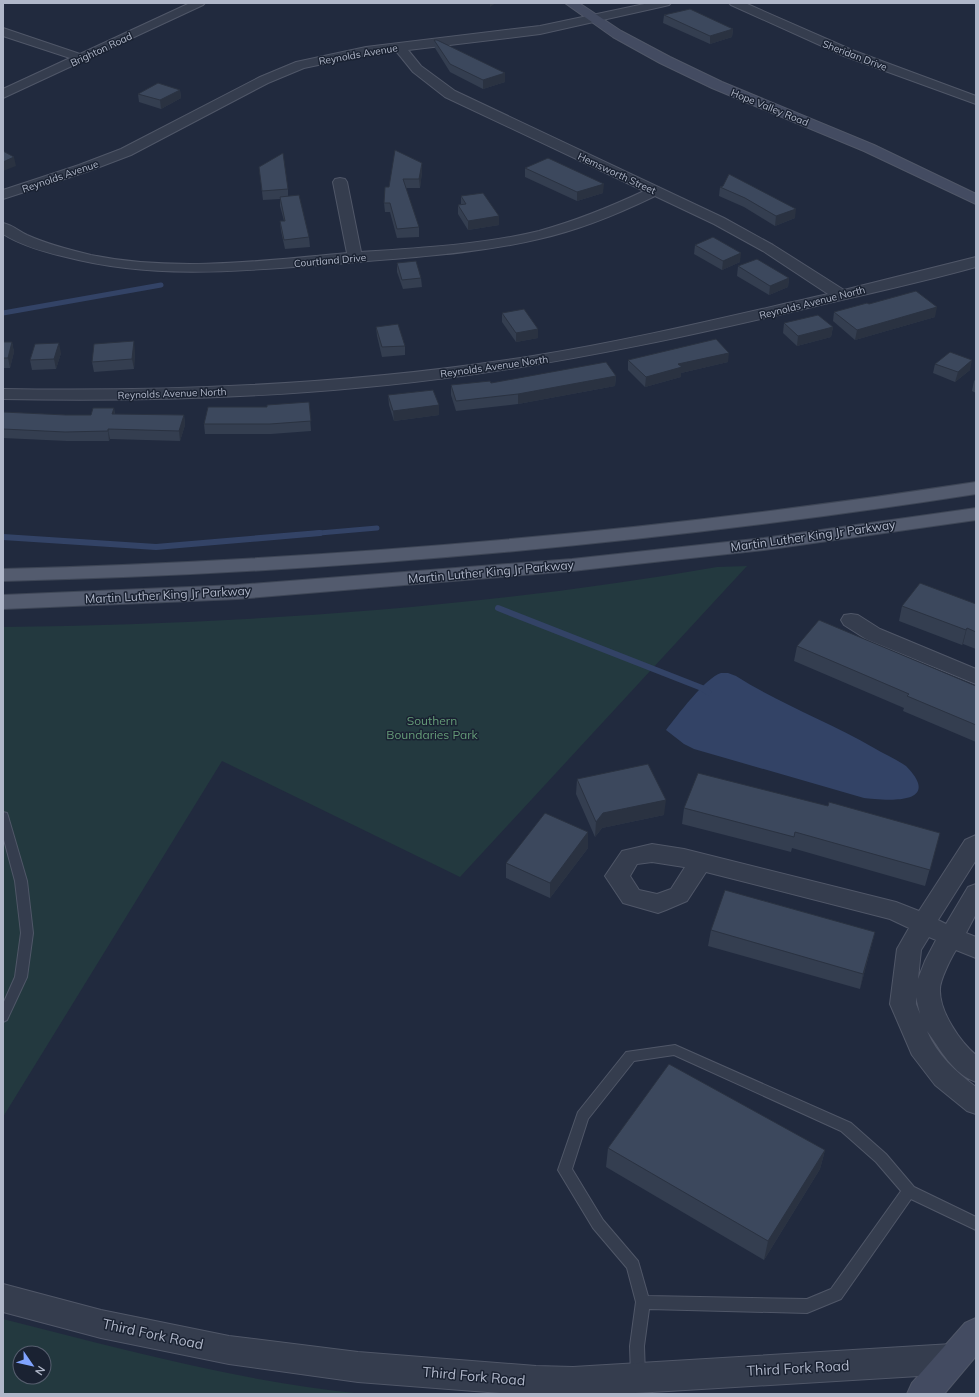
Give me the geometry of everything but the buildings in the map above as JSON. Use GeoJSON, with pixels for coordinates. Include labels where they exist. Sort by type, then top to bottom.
{"type":"FeatureCollection","features":[{"type":"Feature","properties":{"kind":"main road","name":"Hope Valley Road"},"geometry":{"type":"LineString","coordinates":[[571,3],[594,19],[665,60],[718,85],[869,148],[976,200]]}},
{"type":"Feature","properties":{"kind":"main road","name":"Martin Luther King Jr Parkway"},"geometry":{"type":"LineString","coordinates":[[3,575],[161,570],[350,558],[510,545],[644,532],[795,514],[976,488]]}},
{"type":"Feature","properties":{"kind":"main road","name":"Martin Luther King Jr Parkway"},"geometry":{"type":"LineString","coordinates":[[3,602],[237,592],[481,573],[764,544],[976,514]]}},
{"type":"Feature","properties":{"kind":"main road"},"geometry":{"type":"LineString","coordinates":[[923,1394],[976,1333]]}},
{"type":"Feature","properties":{"kind":"street","name":"Brighton Road"},"geometry":{"type":"LineString","coordinates":[[3,94],[199,3]]}},
{"type":"Feature","properties":{"kind":"street","name":"Reynolds Avenue"},"geometry":{"type":"LineString","coordinates":[[3,195],[84,168],[126,152],[282,72],[300,65],[345,54],[513,34],[594,19],[665,3]]}},
{"type":"Feature","properties":{"kind":"street","name":"Sheridan Drive"},"geometry":{"type":"LineString","coordinates":[[736,3],[848,53],[976,100]]}},
{"type":"Feature","properties":{"kind":"street"},"geometry":{"type":"LineString","coordinates":[[3,32],[81,58]]}},
{"type":"Feature","properties":{"kind":"street","name":"Hemsworth Street"},"geometry":{"type":"LineString","coordinates":[[399,47],[417,69],[450,94],[745,235],[841,295]]}},
{"type":"Feature","properties":{"kind":"street"},"geometry":{"type":"LineString","coordinates":[[340,182],[355,258]]}},
{"type":"Feature","properties":{"kind":"street","name":"Courtland Drive"},"geometry":{"type":"LineString","coordinates":[[3,227],[32,242],[66,253],[102,262],[141,267],[178,269],[218,268],[469,248],[538,235],[594,218],[655,191]]}},
{"type":"Feature","properties":{"kind":"street","name":"Reynolds Avenue North"},"geometry":{"type":"LineString","coordinates":[[3,394],[125,395],[289,388],[376,381],[516,363],[579,353],[691,331],[976,262]]}},
{"type":"Feature","properties":{"kind":"street"},"geometry":{"type":"LineString","coordinates":[[851,620],[873,634],[976,677]]}},
{"type":"Feature","properties":{"kind":"street"},"geometry":{"type":"LineString","coordinates":[[976,844],[973,846],[941,894],[909,949],[903,1004],[921,1047],[944,1077],[976,1103]]}},
{"type":"Feature","properties":{"kind":"street"},"geometry":{"type":"LineString","coordinates":[[701,862],[896,911],[976,948]]}},
{"type":"Feature","properties":{"kind":"street"},"geometry":{"type":"LineString","coordinates":[[976,893],[937,961],[926,990],[934,1021],[961,1058],[976,1072]]}},
{"type":"Feature","properties":{"kind":"street","name":"Third Fork Road"},"geometry":{"type":"LineString","coordinates":[[3,1298],[101,1324],[229,1350],[358,1367],[536,1381],[573,1382],[952,1359]]}},
{"type":"Feature","properties":{"kind":"lane"},"geometry":{"type":"LineString","coordinates":[[3,816],[21,881],[27,933],[21,978],[3,1018]]}},
{"type":"Feature","properties":{"kind":"lane"},"geometry":{"type":"LineString","coordinates":[[638,1378],[638,1346],[643,1302],[633,1265],[598,1224],[565,1170],[582,1116],[630,1056],[676,1050],[846,1127],[881,1158],[909,1191],[976,1224]]}},
{"type":"Feature","properties":{"kind":"lane"},"geometry":{"type":"LineString","coordinates":[[643,1302],[807,1306],[836,1294],[909,1191]]}},
{"type":"Feature","properties":{"kind":"green space","name":"Southern Boundaries Park"},"geometry":{"type":"Polygon","coordinates":[[[747,566],[460,877],[222,761],[3,1117],[3,627],[183,622],[272,618],[362,611],[540,593],[717,567],[747,566]]]}},
{"type":"Feature","properties":{"kind":"green space"},"geometry":{"type":"Polygon","coordinates":[[[3,1319],[137,1353],[227,1373],[318,1389],[364,1394],[3,1394],[3,1319]]]}},
{"type":"Feature","properties":{"kind":"water"},"geometry":{"type":"Polygon","coordinates":[[[721,673],[728,673],[736,676],[898,761],[906,766],[915,776],[918,783],[918,790],[914,795],[898,800],[864,798],[694,749],[684,744],[666,730],[699,690],[714,676],[721,673]]]}},
{"type":"Feature","properties":{"kind":"waterway"},"geometry":{"type":"LineString","coordinates":[[3,313],[161,285]]}},
{"type":"Feature","properties":{"kind":"waterway"},"geometry":{"type":"LineString","coordinates":[[308,534],[377,528]]}},
{"type":"Feature","properties":{"kind":"waterway"},"geometry":{"type":"LineString","coordinates":[[3,537],[156,547],[320,533]]}},
{"type":"Feature","properties":{"kind":"waterway"},"geometry":{"type":"LineString","coordinates":[[498,608],[702,688],[708,692]]}}]}
